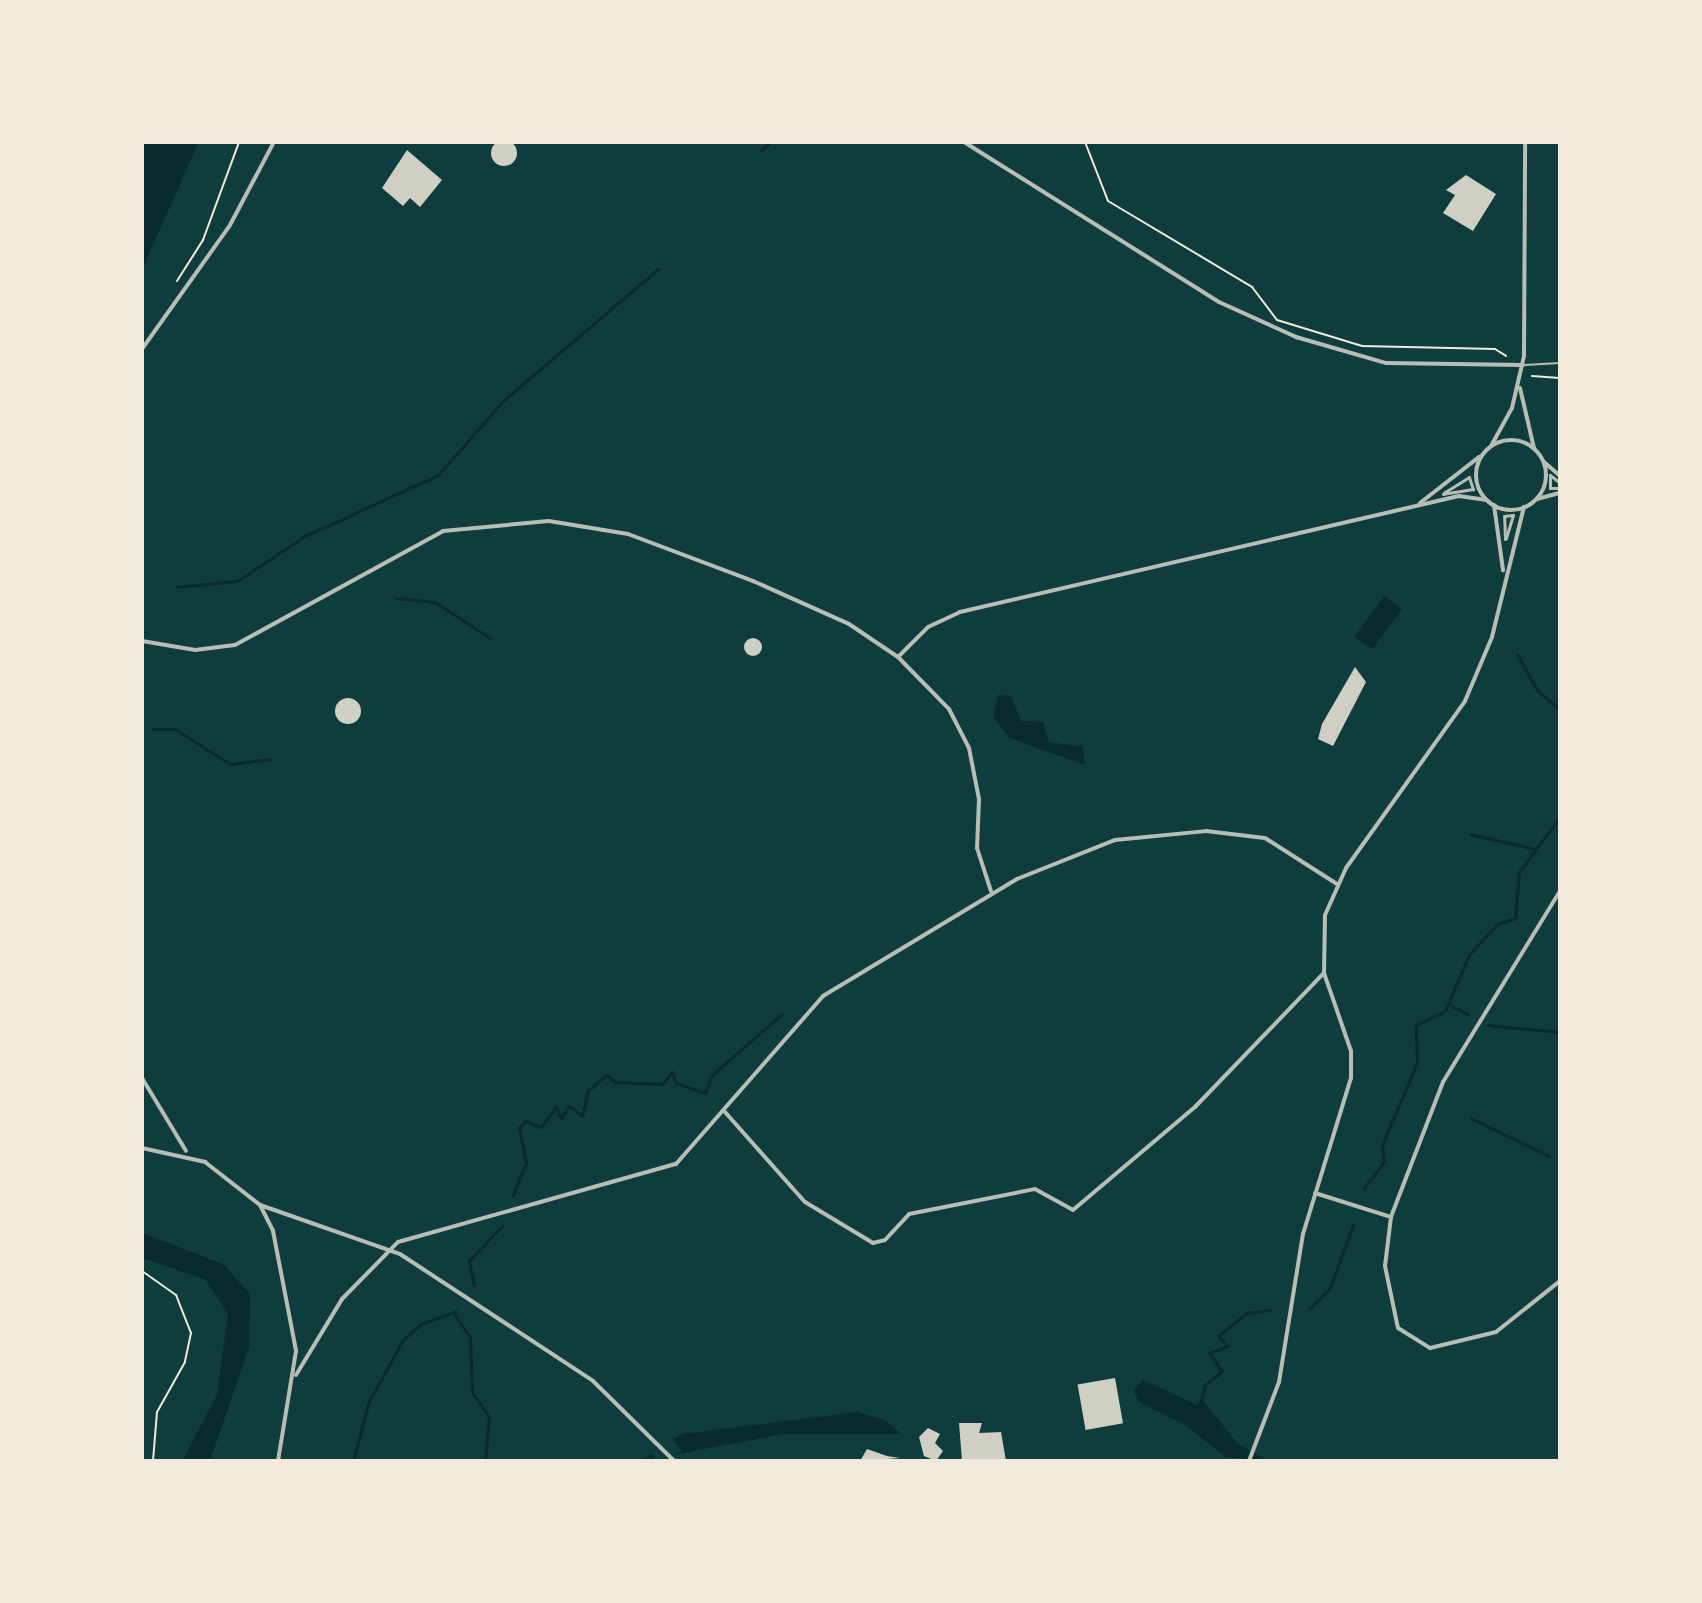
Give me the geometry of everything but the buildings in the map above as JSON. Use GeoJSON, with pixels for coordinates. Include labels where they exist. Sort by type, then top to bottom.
{"type":"FeatureCollection","features":[{"type":"Feature","properties":{"kind":"street"},"geometry":{"type":"LineString","coordinates":[[142,349],[237,214],[274,142]]}},
{"type":"Feature","properties":{"kind":"street"},"geometry":{"type":"LineString","coordinates":[[964,142],[1219,302],[1296,337],[1386,363],[1523,365]]}},
{"type":"Feature","properties":{"kind":"street"},"geometry":{"type":"LineString","coordinates":[[1491,446],[1520,384],[1523,365],[1525,142]]}},
{"type":"Feature","properties":{"kind":"street"},"geometry":{"type":"LineString","coordinates":[[1520,384],[1536,450],[1543,462],[1560,476]]}},
{"type":"Feature","properties":{"kind":"street"},"geometry":{"type":"LineString","coordinates":[[1415,506],[1491,446],[1510,440],[1536,450]]}},
{"type":"Feature","properties":{"kind":"street"},"geometry":{"type":"LineString","coordinates":[[1484,452],[1476,477],[1487,500]]}},
{"type":"Feature","properties":{"kind":"street"},"geometry":{"type":"LineString","coordinates":[[1535,500],[1545,481],[1543,462]]}},
{"type":"Feature","properties":{"kind":"street"},"geometry":{"type":"LineString","coordinates":[[1469,477],[1473,489],[1457,490],[1443,493],[1469,477]]}},
{"type":"Feature","properties":{"kind":"street"},"geometry":{"type":"LineString","coordinates":[[898,657],[928,627],[960,612],[1465,494],[1494,505],[1524,507],[1560,488]]}},
{"type":"Feature","properties":{"kind":"street"},"geometry":{"type":"LineString","coordinates":[[1494,505],[1503,577]]}},
{"type":"Feature","properties":{"kind":"street"},"geometry":{"type":"LineString","coordinates":[[1249,1461],[1279,1382],[1315,1193],[1353,1063],[1324,973],[1323,927],[1337,884],[1465,701],[1492,637],[1503,577],[1524,507]]}},
{"type":"Feature","properties":{"kind":"street"},"geometry":{"type":"LineString","coordinates":[[1513,515],[1514,516],[1508,529],[1505,539],[1504,516],[1513,515]]}},
{"type":"Feature","properties":{"kind":"street"},"geometry":{"type":"LineString","coordinates":[[142,641],[195,650],[235,645],[443,531],[549,521],[618,531],[741,576],[849,624],[898,657],[949,709],[969,748],[979,799],[977,848],[991,891]]}},
{"type":"Feature","properties":{"kind":"street"},"geometry":{"type":"LineString","coordinates":[[296,1375],[329,1316],[390,1248],[431,1230],[651,1176],[689,1154],[823,996],[991,891],[1088,848],[1175,832],[1265,838],[1337,884]]}},
{"type":"Feature","properties":{"kind":"street"},"geometry":{"type":"LineString","coordinates":[[1560,891],[1448,1072],[1391,1217],[1388,1303],[1398,1328],[1423,1347],[1496,1332],[1560,1281]]}},
{"type":"Feature","properties":{"kind":"street"},"geometry":{"type":"LineString","coordinates":[[725,1112],[805,1202],[873,1243],[885,1240],[909,1214],[1035,1189],[1073,1210],[1195,1107],[1324,973]]}},
{"type":"Feature","properties":{"kind":"street"},"geometry":{"type":"LineString","coordinates":[[142,1078],[186,1152],[260,1205],[390,1248],[593,1381],[673,1460]]}},
{"type":"Feature","properties":{"kind":"street"},"geometry":{"type":"LineString","coordinates":[[142,1148],[186,1152]]}},
{"type":"Feature","properties":{"kind":"street"},"geometry":{"type":"LineString","coordinates":[[1315,1193],[1391,1217]]}},
{"type":"Feature","properties":{"kind":"street"},"geometry":{"type":"LineString","coordinates":[[260,1205],[286,1272],[296,1375],[278,1461]]}},
{"type":"Feature","properties":{"kind":"lane"},"geometry":{"type":"LineString","coordinates":[[1523,365],[1560,363]]}},
{"type":"Feature","properties":{"kind":"path"},"geometry":{"type":"LineString","coordinates":[[177,281],[206,234],[239,142]]}},
{"type":"Feature","properties":{"kind":"path"},"geometry":{"type":"LineString","coordinates":[[1085,142],[1108,201],[1252,287],[1277,320],[1362,346],[1495,349],[1506,356]]}},
{"type":"Feature","properties":{"kind":"path"},"geometry":{"type":"LineString","coordinates":[[1532,376],[1560,378]]}},
{"type":"Feature","properties":{"kind":"path"},"geometry":{"type":"LineString","coordinates":[[142,1271],[176,1295],[191,1333],[185,1362],[155,1420],[153,1461]]}},
{"type":"Feature","properties":{"kind":"water"},"geometry":{"type":"Polygon","coordinates":[[[142,142],[199,142],[142,269],[142,142]]]}},
{"type":"Feature","properties":{"kind":"water"},"geometry":{"type":"Polygon","coordinates":[[[1384,596],[1402,609],[1372,649],[1355,636],[1384,596]]]}},
{"type":"Feature","properties":{"kind":"water"},"geometry":{"type":"Polygon","coordinates":[[[998,695],[1011,696],[1021,721],[1043,722],[1049,742],[1083,747],[1085,765],[1010,738],[993,717],[998,695]]]}},
{"type":"Feature","properties":{"kind":"water"},"geometry":{"type":"Polygon","coordinates":[[[142,1233],[223,1264],[250,1294],[249,1347],[210,1461],[182,1461],[217,1395],[228,1315],[206,1280],[142,1258],[142,1233]]]}},
{"type":"Feature","properties":{"kind":"water"},"geometry":{"type":"Polygon","coordinates":[[[1143,1380],[1197,1405],[1201,1398],[1237,1443],[1268,1461],[1225,1457],[1187,1426],[1138,1401],[1134,1391],[1143,1380]]]}},
{"type":"Feature","properties":{"kind":"water"},"geometry":{"type":"Polygon","coordinates":[[[857,1412],[885,1420],[901,1434],[784,1434],[640,1461],[682,1434],[857,1412]]]}},
{"type":"Feature","properties":{"kind":"pier"},"geometry":{"type":"Polygon","coordinates":[[[667,1434],[682,1451],[658,1461],[648,1449],[667,1434]]]}},
{"type":"Feature","properties":{"kind":"waterway"},"geometry":{"type":"LineString","coordinates":[[761,151],[770,142]]}},
{"type":"Feature","properties":{"kind":"waterway"},"geometry":{"type":"LineString","coordinates":[[176,587],[237,581],[305,536],[438,475],[504,400],[658,269]]}},
{"type":"Feature","properties":{"kind":"waterway"},"geometry":{"type":"LineString","coordinates":[[396,598],[435,602],[490,638]]}},
{"type":"Feature","properties":{"kind":"waterway"},"geometry":{"type":"LineString","coordinates":[[1517,654],[1537,690],[1560,710]]}},
{"type":"Feature","properties":{"kind":"waterway"},"geometry":{"type":"LineString","coordinates":[[152,729],[175,729],[230,764],[270,759]]}},
{"type":"Feature","properties":{"kind":"waterway"},"geometry":{"type":"LineString","coordinates":[[1364,1188],[1384,1161],[1382,1145],[1417,1063],[1416,1025],[1445,1011],[1469,955],[1497,924],[1515,918],[1519,872],[1560,817]]}},
{"type":"Feature","properties":{"kind":"waterway"},"geometry":{"type":"LineString","coordinates":[[1470,834],[1535,849]]}},
{"type":"Feature","properties":{"kind":"waterway"},"geometry":{"type":"LineString","coordinates":[[1450,1005],[1468,1014]]}},
{"type":"Feature","properties":{"kind":"waterway"},"geometry":{"type":"LineString","coordinates":[[513,1195],[526,1162],[519,1128],[525,1121],[541,1127],[556,1106],[561,1118],[569,1106],[582,1116],[588,1091],[606,1075],[615,1082],[662,1084],[672,1072],[676,1083],[705,1093],[712,1075],[782,1014]]}},
{"type":"Feature","properties":{"kind":"waterway"},"geometry":{"type":"LineString","coordinates":[[1488,1025],[1560,1032]]}},
{"type":"Feature","properties":{"kind":"waterway"},"geometry":{"type":"LineString","coordinates":[[1471,1118],[1549,1156]]}},
{"type":"Feature","properties":{"kind":"waterway"},"geometry":{"type":"LineString","coordinates":[[1309,1309],[1330,1288],[1353,1225]]}},
{"type":"Feature","properties":{"kind":"waterway"},"geometry":{"type":"LineString","coordinates":[[474,1285],[469,1261],[502,1226]]}},
{"type":"Feature","properties":{"kind":"waterway"},"geometry":{"type":"LineString","coordinates":[[1201,1401],[1205,1385],[1222,1371],[1209,1353],[1228,1346],[1218,1336],[1246,1313],[1270,1310]]}},
{"type":"Feature","properties":{"kind":"waterway"},"geometry":{"type":"LineString","coordinates":[[353,1461],[369,1401],[403,1340],[421,1324],[456,1311]]}},
{"type":"Feature","properties":{"kind":"waterway"},"geometry":{"type":"LineString","coordinates":[[454,1314],[470,1337],[472,1392],[489,1417],[485,1461]]}}]}
